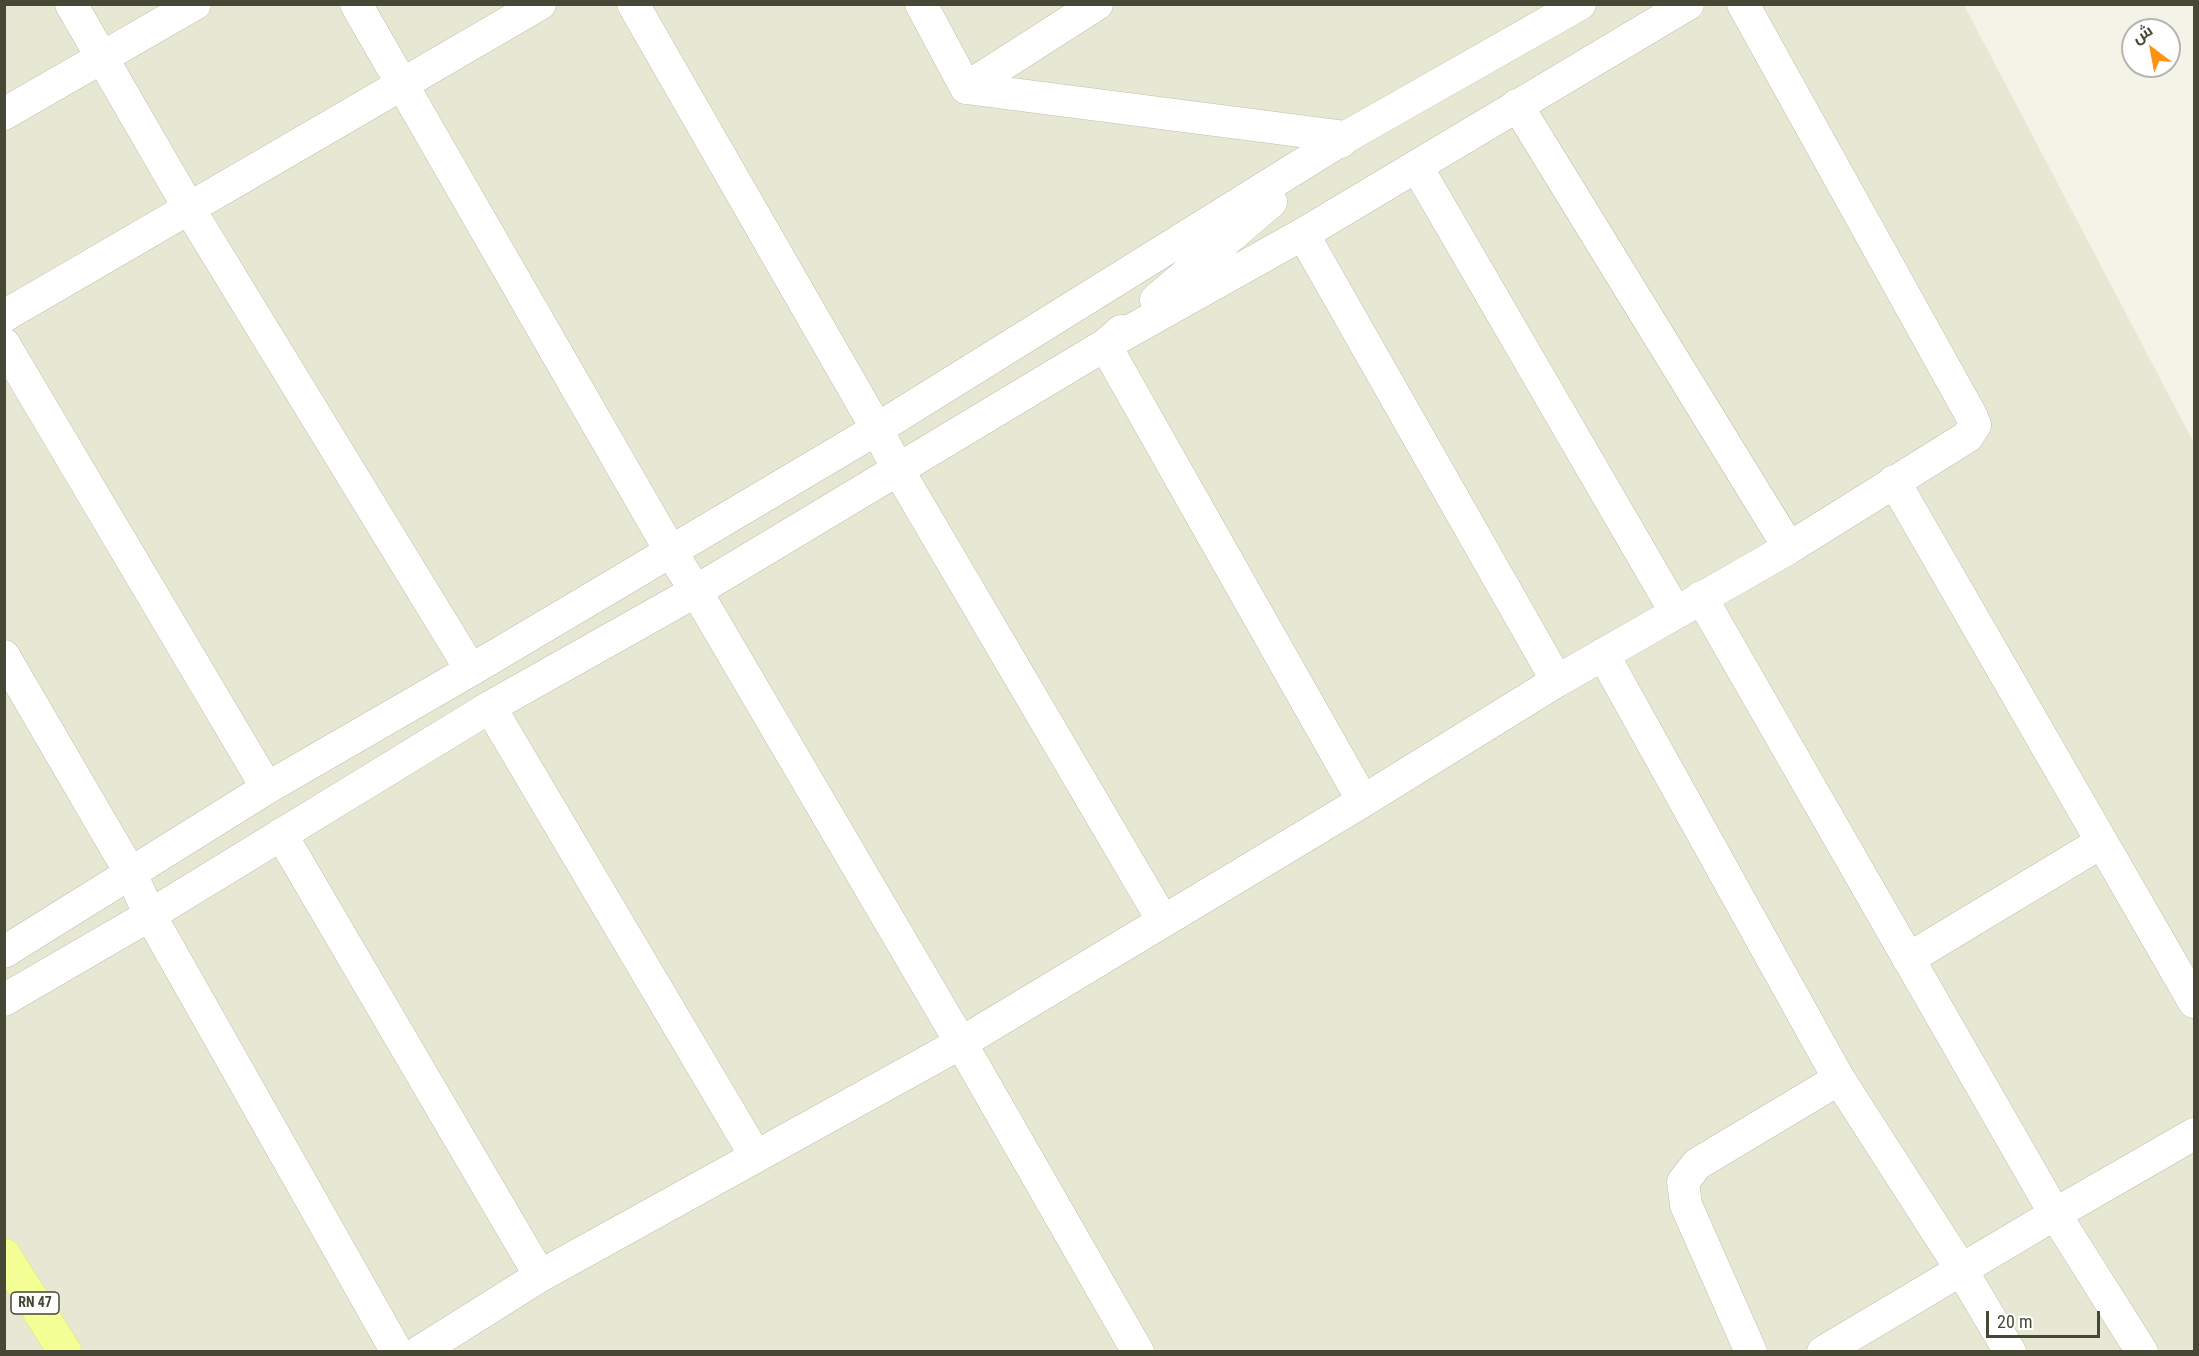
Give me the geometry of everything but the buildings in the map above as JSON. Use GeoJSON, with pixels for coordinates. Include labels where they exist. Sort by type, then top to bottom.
{"type":"FeatureCollection","features":[{"type":"Feature","properties":{"kind":"main road","name":"RN 47"},"geometry":{"type":"LineString","coordinates":[[4,1255],[65,1352]]}},
{"type":"Feature","properties":{"kind":"street"},"geometry":{"type":"LineString","coordinates":[[71,4],[190,210],[471,670]]}},
{"type":"Feature","properties":{"kind":"street"},"geometry":{"type":"LineString","coordinates":[[4,114],[195,4]]}},
{"type":"Feature","properties":{"kind":"street"},"geometry":{"type":"LineString","coordinates":[[356,4],[670,552],[696,591],[961,1043],[1138,1352]]}},
{"type":"Feature","properties":{"kind":"street"},"geometry":{"type":"LineString","coordinates":[[4,316],[190,210],[540,4]]}},
{"type":"Feature","properties":{"kind":"street"},"geometry":{"type":"LineString","coordinates":[[633,4],[877,429],[897,468],[1163,921]]}},
{"type":"Feature","properties":{"kind":"street"},"geometry":{"type":"LineString","coordinates":[[921,4],[966,88]]}},
{"type":"Feature","properties":{"kind":"street"},"geometry":{"type":"LineString","coordinates":[[966,88],[1097,4]]}},
{"type":"Feature","properties":{"kind":"street"},"geometry":{"type":"LineString","coordinates":[[4,952],[267,788],[877,429],[1346,137],[1580,4]]}},
{"type":"Feature","properties":{"kind":"street"},"geometry":{"type":"LineString","coordinates":[[4,1000],[150,915],[490,707],[696,591],[897,468],[1105,345],[1303,234],[1689,4]]}},
{"type":"Feature","properties":{"kind":"street"},"geometry":{"type":"LineString","coordinates":[[419,1352],[540,1276],[961,1043],[1363,801],[1557,681],[1789,548],[1967,437],[1975,424],[1743,4]]}},
{"type":"Feature","properties":{"kind":"street"},"geometry":{"type":"LineString","coordinates":[[966,88],[1346,137]]}},
{"type":"Feature","properties":{"kind":"street"},"geometry":{"type":"LineString","coordinates":[[1517,105],[1789,548]]}},
{"type":"Feature","properties":{"kind":"street"},"geometry":{"type":"LineString","coordinates":[[1105,345],[1346,137]]}},
{"type":"Feature","properties":{"kind":"street"},"geometry":{"type":"LineString","coordinates":[[1417,167],[1908,959],[2055,1214],[2142,1352]]}},
{"type":"Feature","properties":{"kind":"street"},"geometry":{"type":"LineString","coordinates":[[1303,234],[1557,681]]}},
{"type":"Feature","properties":{"kind":"street"},"geometry":{"type":"LineString","coordinates":[[4,344],[267,788]]}},
{"type":"Feature","properties":{"kind":"street"},"geometry":{"type":"LineString","coordinates":[[1105,345],[1363,801]]}},
{"type":"Feature","properties":{"kind":"street"},"geometry":{"type":"LineString","coordinates":[[1894,482],[2194,1002]]}},
{"type":"Feature","properties":{"kind":"street"},"geometry":{"type":"LineString","coordinates":[[1604,654],[1839,1079],[1961,1269],[2010,1352]]}},
{"type":"Feature","properties":{"kind":"street"},"geometry":{"type":"LineString","coordinates":[[4,656],[131,874],[150,915],[397,1352]]}},
{"type":"Feature","properties":{"kind":"street"},"geometry":{"type":"LineString","coordinates":[[490,707],[755,1155]]}},
{"type":"Feature","properties":{"kind":"street"},"geometry":{"type":"LineString","coordinates":[[281,834],[540,1276]]}},
{"type":"Feature","properties":{"kind":"street"},"geometry":{"type":"LineString","coordinates":[[1908,959],[2102,842]]}},
{"type":"Feature","properties":{"kind":"street"},"geometry":{"type":"LineString","coordinates":[[1751,1352],[1686,1205],[1683,1182],[1697,1164],[1839,1079]]}},
{"type":"Feature","properties":{"kind":"street"},"geometry":{"type":"LineString","coordinates":[[1822,1352],[2194,1134]]}},
{"type":"Feature","properties":{"kind":"shaded area"},"geometry":{"type":"Polygon","coordinates":[[[5,5],[1964,5],[2194,443],[2194,1351],[5,1352],[5,5]]]}}]}
